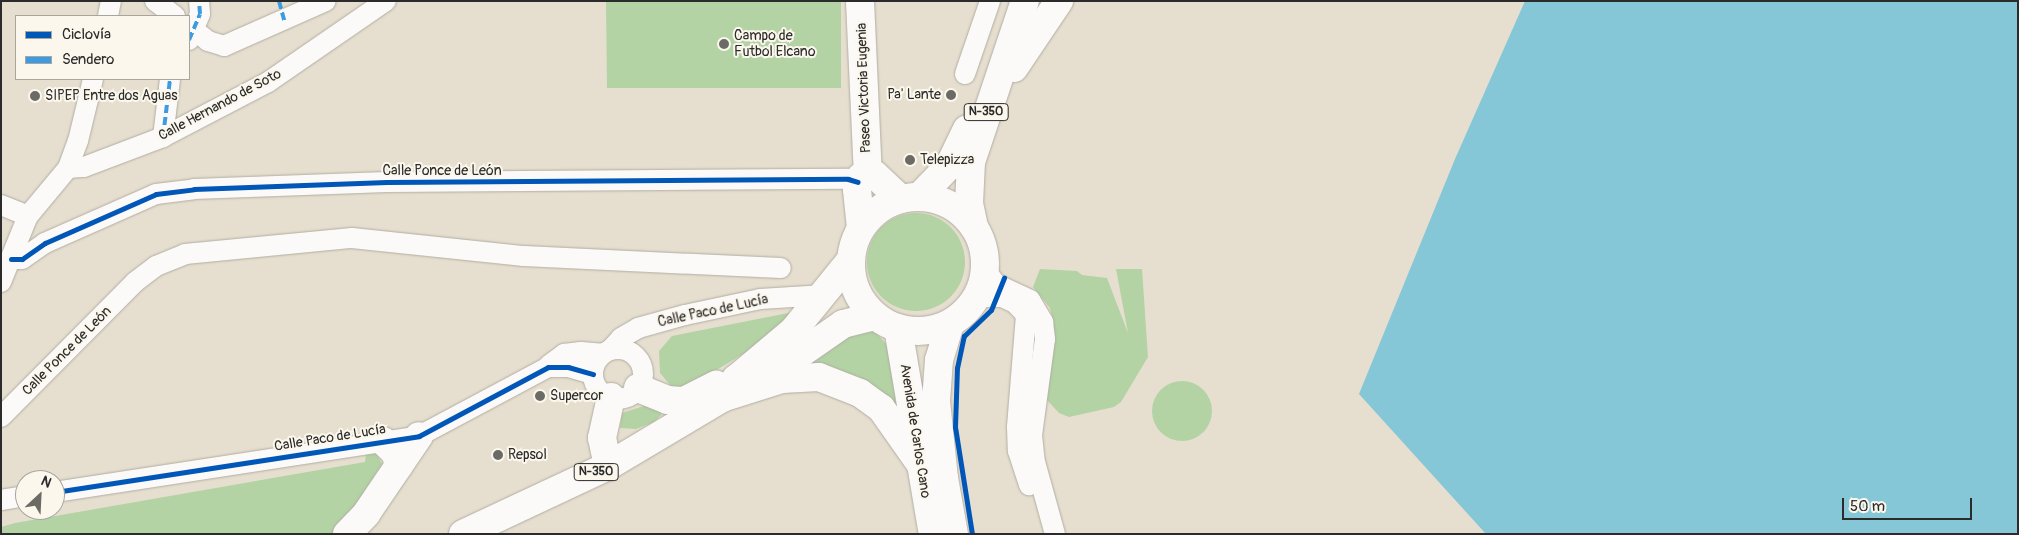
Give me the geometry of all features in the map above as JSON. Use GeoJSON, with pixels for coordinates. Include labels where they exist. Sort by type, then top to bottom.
{"type":"FeatureCollection","features":[{"type":"Feature","properties":{"kind":"main road","name":"Paseo Victoria Eugenia"},"geometry":{"type":"LineString","coordinates":[[860,1],[863,178],[860,228]]}},
{"type":"Feature","properties":{"kind":"main road"},"geometry":{"type":"LineString","coordinates":[[979,133],[1025,48],[1059,1]]}},
{"type":"Feature","properties":{"kind":"main road","name":"N-350"},"geometry":{"type":"LineString","coordinates":[[464,534],[608,466],[842,324],[887,322],[924,331],[950,324],[960,316],[977,297],[985,270],[983,248],[974,227],[968,186],[1009,4]]}},
{"type":"Feature","properties":{"kind":"main road","name":"N-350"},"geometry":{"type":"LineString","coordinates":[[735,390],[793,331],[825,295],[850,260],[860,228],[878,210],[910,198],[938,180],[957,153],[1009,4]]}},
{"type":"Feature","properties":{"kind":"main road"},"geometry":{"type":"LineString","coordinates":[[863,178],[883,179],[910,198]]}},
{"type":"Feature","properties":{"kind":"main road","name":"N-350"},"geometry":{"type":"LineString","coordinates":[[910,198],[956,209],[974,227]]}},
{"type":"Feature","properties":{"kind":"main road","name":"N-350"},"geometry":{"type":"LineString","coordinates":[[850,260],[856,291],[887,322]]}},
{"type":"Feature","properties":{"kind":"main road","name":"Avenida de Carlos Cano"},"geometry":{"type":"LineString","coordinates":[[887,322],[919,462],[933,534]]}},
{"type":"Feature","properties":{"kind":"main road","name":"Avenida de Carlos Cano"},"geometry":{"type":"LineString","coordinates":[[950,324],[939,360],[936,401],[944,478],[954,534]]}},
{"type":"Feature","properties":{"kind":"main road"},"geometry":{"type":"LineString","coordinates":[[638,388],[668,400],[684,401],[724,380],[735,390],[782,379],[800,377],[839,383],[881,408],[919,462]]}},
{"type":"Feature","properties":{"kind":"main road"},"geometry":{"type":"LineString","coordinates":[[608,466],[602,438],[611,397]]}},
{"type":"Feature","properties":{"kind":"main road"},"geometry":{"type":"LineString","coordinates":[[347,534],[366,524],[399,465],[419,436]]}},
{"type":"Feature","properties":{"kind":"main road"},"geometry":{"type":"LineString","coordinates":[[383,441],[395,452],[399,465]]}},
{"type":"Feature","properties":{"kind":"street"},"geometry":{"type":"LineString","coordinates":[[108,15],[111,1]]}},
{"type":"Feature","properties":{"kind":"street"},"geometry":{"type":"LineString","coordinates":[[156,1],[174,15]]}},
{"type":"Feature","properties":{"kind":"street"},"geometry":{"type":"LineString","coordinates":[[199,1],[200,14],[190,32],[224,46],[326,1]]}},
{"type":"Feature","properties":{"kind":"street","name":"Calle Hernando de Soto"},"geometry":{"type":"LineString","coordinates":[[68,168],[84,167],[163,137],[268,82],[386,1]]}},
{"type":"Feature","properties":{"kind":"street"},"geometry":{"type":"LineString","coordinates":[[964,74],[1009,4]]}},
{"type":"Feature","properties":{"kind":"street"},"geometry":{"type":"LineString","coordinates":[[1,282],[28,216],[68,168],[78,141],[93,80]]}},
{"type":"Feature","properties":{"kind":"street"},"geometry":{"type":"LineString","coordinates":[[163,137],[170,80]]}},
{"type":"Feature","properties":{"kind":"street","name":"Calle Ponce de León"},"geometry":{"type":"LineString","coordinates":[[11,259],[22,259],[46,243],[156,194],[194,189],[387,182],[863,178]]}},
{"type":"Feature","properties":{"kind":"street"},"geometry":{"type":"LineString","coordinates":[[1,205],[28,216]]}},
{"type":"Feature","properties":{"kind":"street","name":"Calle Ponce de León"},"geometry":{"type":"LineString","coordinates":[[1,417],[135,282],[156,266],[184,254],[352,238],[524,256],[780,268]]}},
{"type":"Feature","properties":{"kind":"street"},"geometry":{"type":"LineString","coordinates":[[985,270],[996,284],[1030,300],[1043,322],[1045,339],[1032,435],[1035,462],[1053,534]]}},
{"type":"Feature","properties":{"kind":"street","name":"Calle Paco de Lucía"},"geometry":{"type":"LineString","coordinates":[[65,490],[419,436],[548,367],[550,362],[564,354],[606,352],[621,338],[638,328],[685,315],[760,299],[825,295]]}},
{"type":"Feature","properties":{"kind":"street"},"geometry":{"type":"LineString","coordinates":[[977,297],[1002,298],[1015,303],[1026,315],[1018,408],[1018,450],[1025,477],[1053,534]]}},
{"type":"Feature","properties":{"kind":"street"},"geometry":{"type":"LineString","coordinates":[[625,350],[638,359],[643,373],[638,388],[626,397],[611,397],[598,389],[593,374],[606,352],[625,350]]}},
{"type":"Feature","properties":{"kind":"street"},"geometry":{"type":"LineString","coordinates":[[548,367],[568,367],[593,374]]}},
{"type":"Feature","properties":{"kind":"street"},"geometry":{"type":"LineString","coordinates":[[1,500],[15,498]]}},
{"type":"Feature","properties":{"kind":"green space","name":"Campo de Futbol Elcano"},"geometry":{"type":"Polygon","coordinates":[[[606,1],[841,1],[841,88],[607,88],[606,1]]]}},
{"type":"Feature","properties":{"kind":"green space"},"geometry":{"type":"Polygon","coordinates":[[[916,213],[926,214],[943,221],[957,235],[964,252],[964,272],[957,289],[943,303],[926,310],[916,311],[906,310],[889,303],[875,289],[868,272],[867,262],[868,252],[875,235],[889,221],[906,214],[916,213]]]}},
{"type":"Feature","properties":{"kind":"green space"},"geometry":{"type":"Polygon","coordinates":[[[1040,269],[1077,271],[1082,275],[1107,278],[1128,333],[1116,269],[1142,269],[1148,357],[1121,402],[1114,407],[1069,417],[1059,413],[1047,400],[1053,321],[1050,308],[1033,287],[1040,269]]]}},
{"type":"Feature","properties":{"kind":"green space"},"geometry":{"type":"Polygon","coordinates":[[[793,312],[748,351],[690,386],[671,386],[660,373],[659,351],[672,336],[793,312]]]}},
{"type":"Feature","properties":{"kind":"green space"},"geometry":{"type":"Polygon","coordinates":[[[867,329],[876,333],[890,348],[901,417],[791,371],[820,346],[867,329]]]}},
{"type":"Feature","properties":{"kind":"green space"},"geometry":{"type":"Polygon","coordinates":[[[1176,381],[1188,381],[1199,386],[1207,394],[1212,405],[1210,423],[1199,436],[1188,441],[1176,441],[1165,436],[1157,428],[1152,417],[1152,405],[1157,394],[1165,386],[1176,381]]]}},
{"type":"Feature","properties":{"kind":"green space"},"geometry":{"type":"Polygon","coordinates":[[[644,406],[656,408],[662,414],[654,422],[636,429],[620,428],[622,413],[644,406]]]}},
{"type":"Feature","properties":{"kind":"green space"},"geometry":{"type":"Polygon","coordinates":[[[366,453],[376,453],[382,464],[337,534],[1,534],[1,527],[15,523],[32,520],[65,520],[65,514],[365,462],[366,453]]]}},
{"type":"Feature","properties":{"kind":"water"},"geometry":{"type":"Polygon","coordinates":[[[1525,1],[2018,1],[2018,534],[1486,534],[1359,394],[1455,159],[1525,1]]]}},
{"type":"Feature","properties":{"kind":"marked path"},"geometry":{"type":"LineString","coordinates":[[190,38],[200,14],[199,1]]}},
{"type":"Feature","properties":{"kind":"marked path"},"geometry":{"type":"LineString","coordinates":[[279,1],[284,20]]}},
{"type":"Feature","properties":{"kind":"marked path"},"geometry":{"type":"LineString","coordinates":[[163,137],[170,80]]}},
{"type":"Feature","properties":{"kind":"cycle path"},"geometry":{"type":"LineString","coordinates":[[11,259],[22,259],[45,243],[156,194],[194,189],[387,182],[848,179],[858,182]]}},
{"type":"Feature","properties":{"kind":"cycle path"},"geometry":{"type":"LineString","coordinates":[[972,534],[955,427],[957,368],[964,336],[991,310],[1004,277]]}},
{"type":"Feature","properties":{"kind":"cycle path"},"geometry":{"type":"LineString","coordinates":[[65,490],[419,436],[548,367],[568,367],[593,374]]}},
{"type":"Feature","properties":{"kind":"place","name":"Campo de Futbol Elcano"},"geometry":{"type":"Point","coordinates":[724,44]}},
{"type":"Feature","properties":{"kind":"place","name":"Pa' Lante"},"geometry":{"type":"Point","coordinates":[951,95]}},
{"type":"Feature","properties":{"kind":"place","name":"SIPEP Entre dos Aguas"},"geometry":{"type":"Point","coordinates":[35,96]}},
{"type":"Feature","properties":{"kind":"place","name":"Telepizza"},"geometry":{"type":"Point","coordinates":[910,160]}},
{"type":"Feature","properties":{"kind":"place","name":"Supercor"},"geometry":{"type":"Point","coordinates":[540,396]}},
{"type":"Feature","properties":{"kind":"place","name":"Repsol"},"geometry":{"type":"Point","coordinates":[498,455]}}]}
